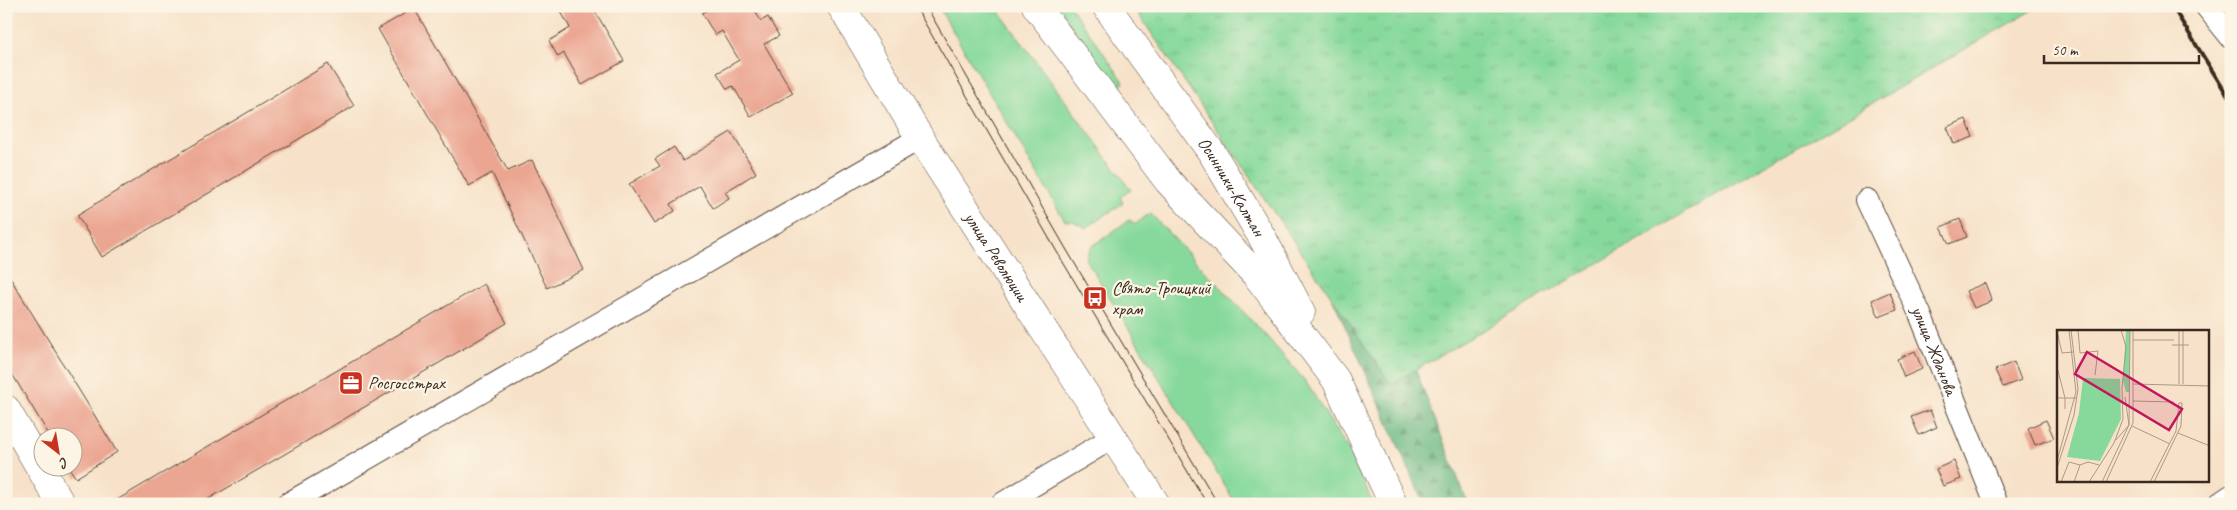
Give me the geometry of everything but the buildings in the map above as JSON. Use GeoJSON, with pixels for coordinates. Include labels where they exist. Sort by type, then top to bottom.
{"type":"FeatureCollection","features":[{"type":"Feature","properties":{"kind":"street","name":"улица Революции"},"geometry":{"type":"LineString","coordinates":[[841,6],[920,138],[1156,504]]}},
{"type":"Feature","properties":{"kind":"street"},"geometry":{"type":"LineString","coordinates":[[1036,6],[1168,181],[1258,276],[1336,380],[1393,504]]}},
{"type":"Feature","properties":{"kind":"street","name":"Осинники-Калтан"},"geometry":{"type":"LineString","coordinates":[[1106,6],[1212,153],[1262,237],[1336,380]]}},
{"type":"Feature","properties":{"kind":"street"},"geometry":{"type":"LineString","coordinates":[[2206,6],[2231,37]]}},
{"type":"Feature","properties":{"kind":"street"},"geometry":{"type":"LineString","coordinates":[[288,504],[920,138]]}},
{"type":"Feature","properties":{"kind":"street","name":"улица Жданова"},"geometry":{"type":"LineString","coordinates":[[1867,200],[1920,314],[1996,504]]}},
{"type":"Feature","properties":{"kind":"street"},"geometry":{"type":"LineString","coordinates":[[6,409],[61,504]]}},
{"type":"Feature","properties":{"kind":"street"},"geometry":{"type":"LineString","coordinates":[[1002,504],[1112,438]]}},
{"type":"Feature","properties":{"kind":"street"},"geometry":{"type":"LineString","coordinates":[[2219,504],[2231,496]]}},
{"type":"Feature","properties":{"kind":"green space"},"geometry":{"type":"Polygon","coordinates":[[[938,6],[995,6],[1131,190],[1120,197],[1123,203],[1086,228],[1073,221],[1065,221],[938,6]]]}},
{"type":"Feature","properties":{"kind":"green space"},"geometry":{"type":"Polygon","coordinates":[[[1057,6],[1070,6],[1124,83],[1119,87],[1116,86],[1057,6]]]}},
{"type":"Feature","properties":{"kind":"green space"},"geometry":{"type":"Polygon","coordinates":[[[1133,6],[2039,6],[1391,384],[1133,6]]]}},
{"type":"Feature","properties":{"kind":"green space"},"geometry":{"type":"Polygon","coordinates":[[[1284,189],[1400,330],[1468,504],[1424,504],[1284,189]]]}},
{"type":"Feature","properties":{"kind":"green space"},"geometry":{"type":"Polygon","coordinates":[[[1150,213],[1268,338],[1305,381],[1351,454],[1373,504],[1236,504],[1086,259],[1090,248],[1129,220],[1136,224],[1150,213]]]}},
{"type":"Feature","properties":{"kind":"tram line"},"geometry":{"type":"LineString","coordinates":[[915,6],[1057,252],[1207,504]]}},
{"type":"Feature","properties":{"kind":"tram line"},"geometry":{"type":"LineString","coordinates":[[926,6],[1065,247],[1218,504]]}},
{"type":"Feature","properties":{"kind":"railway"},"geometry":{"type":"LineString","coordinates":[[2172,6],[2231,101]]}},
{"type":"Feature","properties":{"kind":"place","name":"Свято-Троицкий храм"},"geometry":{"type":"Point","coordinates":[1095,298]}},
{"type":"Feature","properties":{"kind":"place","name":"Росгосстрах"},"geometry":{"type":"Point","coordinates":[351,383]}}]}
